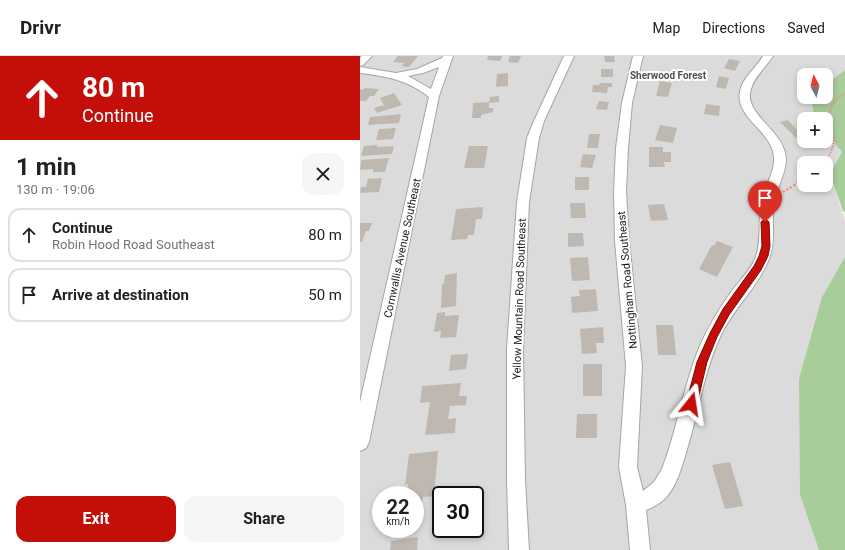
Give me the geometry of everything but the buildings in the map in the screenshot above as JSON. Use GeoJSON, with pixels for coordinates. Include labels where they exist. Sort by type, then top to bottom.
{"type":"FeatureCollection","features":[{"type":"Feature","properties":{"kind":"street"},"geometry":{"type":"LineString","coordinates":[[360,63],[367,56]]}},
{"type":"Feature","properties":{"kind":"street","name":"Yellow Mountain Road Southeast"},"geometry":{"type":"LineString","coordinates":[[519,550],[516,480],[515,349],[523,202],[533,138],[539,121],[569,56]]}},
{"type":"Feature","properties":{"kind":"street","name":"Nottingham Road Southeast"},"geometry":{"type":"LineString","coordinates":[[638,56],[627,103],[622,148],[620,191],[622,241],[634,366],[628,467],[636,505],[640,550]]}},
{"type":"Feature","properties":{"kind":"street"},"geometry":{"type":"LineString","coordinates":[[636,505],[649,499],[660,489],[670,475],[684,432],[702,362],[713,336],[726,312],[758,268],[766,246],[765,222],[767,205],[780,162],[780,154],[778,145],[774,139],[750,110],[745,93],[747,87],[768,56]]}},
{"type":"Feature","properties":{"kind":"street"},"geometry":{"type":"LineString","coordinates":[[398,75],[420,71],[447,58]]}},
{"type":"Feature","properties":{"kind":"street","name":"Cornwallis Avenue Southeast"},"geometry":{"type":"LineString","coordinates":[[361,434],[434,96],[447,58]]}},
{"type":"Feature","properties":{"kind":"street"},"geometry":{"type":"LineString","coordinates":[[360,70],[398,75],[418,84],[434,96]]}},
{"type":"Feature","properties":{"kind":"path"},"geometry":{"type":"LineString","coordinates":[[830,156],[832,154],[834,136],[829,113],[830,106],[845,93]]}},
{"type":"Feature","properties":{"kind":"shaded area"},"geometry":{"type":"Polygon","coordinates":[[[360,56],[845,56],[845,70],[833,79],[833,68],[797,68],[797,104],[812,104],[813,112],[797,112],[797,148],[833,148],[833,141],[842,152],[833,168],[833,156],[797,156],[797,192],[833,192],[833,184],[845,222],[845,257],[822,297],[800,495],[819,550],[360,550],[360,56]]]}},
{"type":"Feature","properties":{"kind":"green space"},"geometry":{"type":"Polygon","coordinates":[[[845,70],[845,212],[843,211],[833,183],[833,168],[842,152],[833,141],[833,112],[814,112],[812,104],[833,104],[833,79],[845,70]]]}},
{"type":"Feature","properties":{"kind":"green space"},"geometry":{"type":"Polygon","coordinates":[[[845,257],[845,550],[819,550],[800,495],[799,379],[822,297],[845,257]]]}},
{"type":"Feature","properties":{"kind":"district","name":"Sherwood Forest"},"geometry":{"type":"Point","coordinates":[668,75]}},
{"type":"Feature","properties":{"kind":"route"},"geometry":{"type":"LineString","coordinates":[[691,404],[702,362],[713,336],[737,295],[758,268],[763,256],[766,246],[765,222]]}}]}
